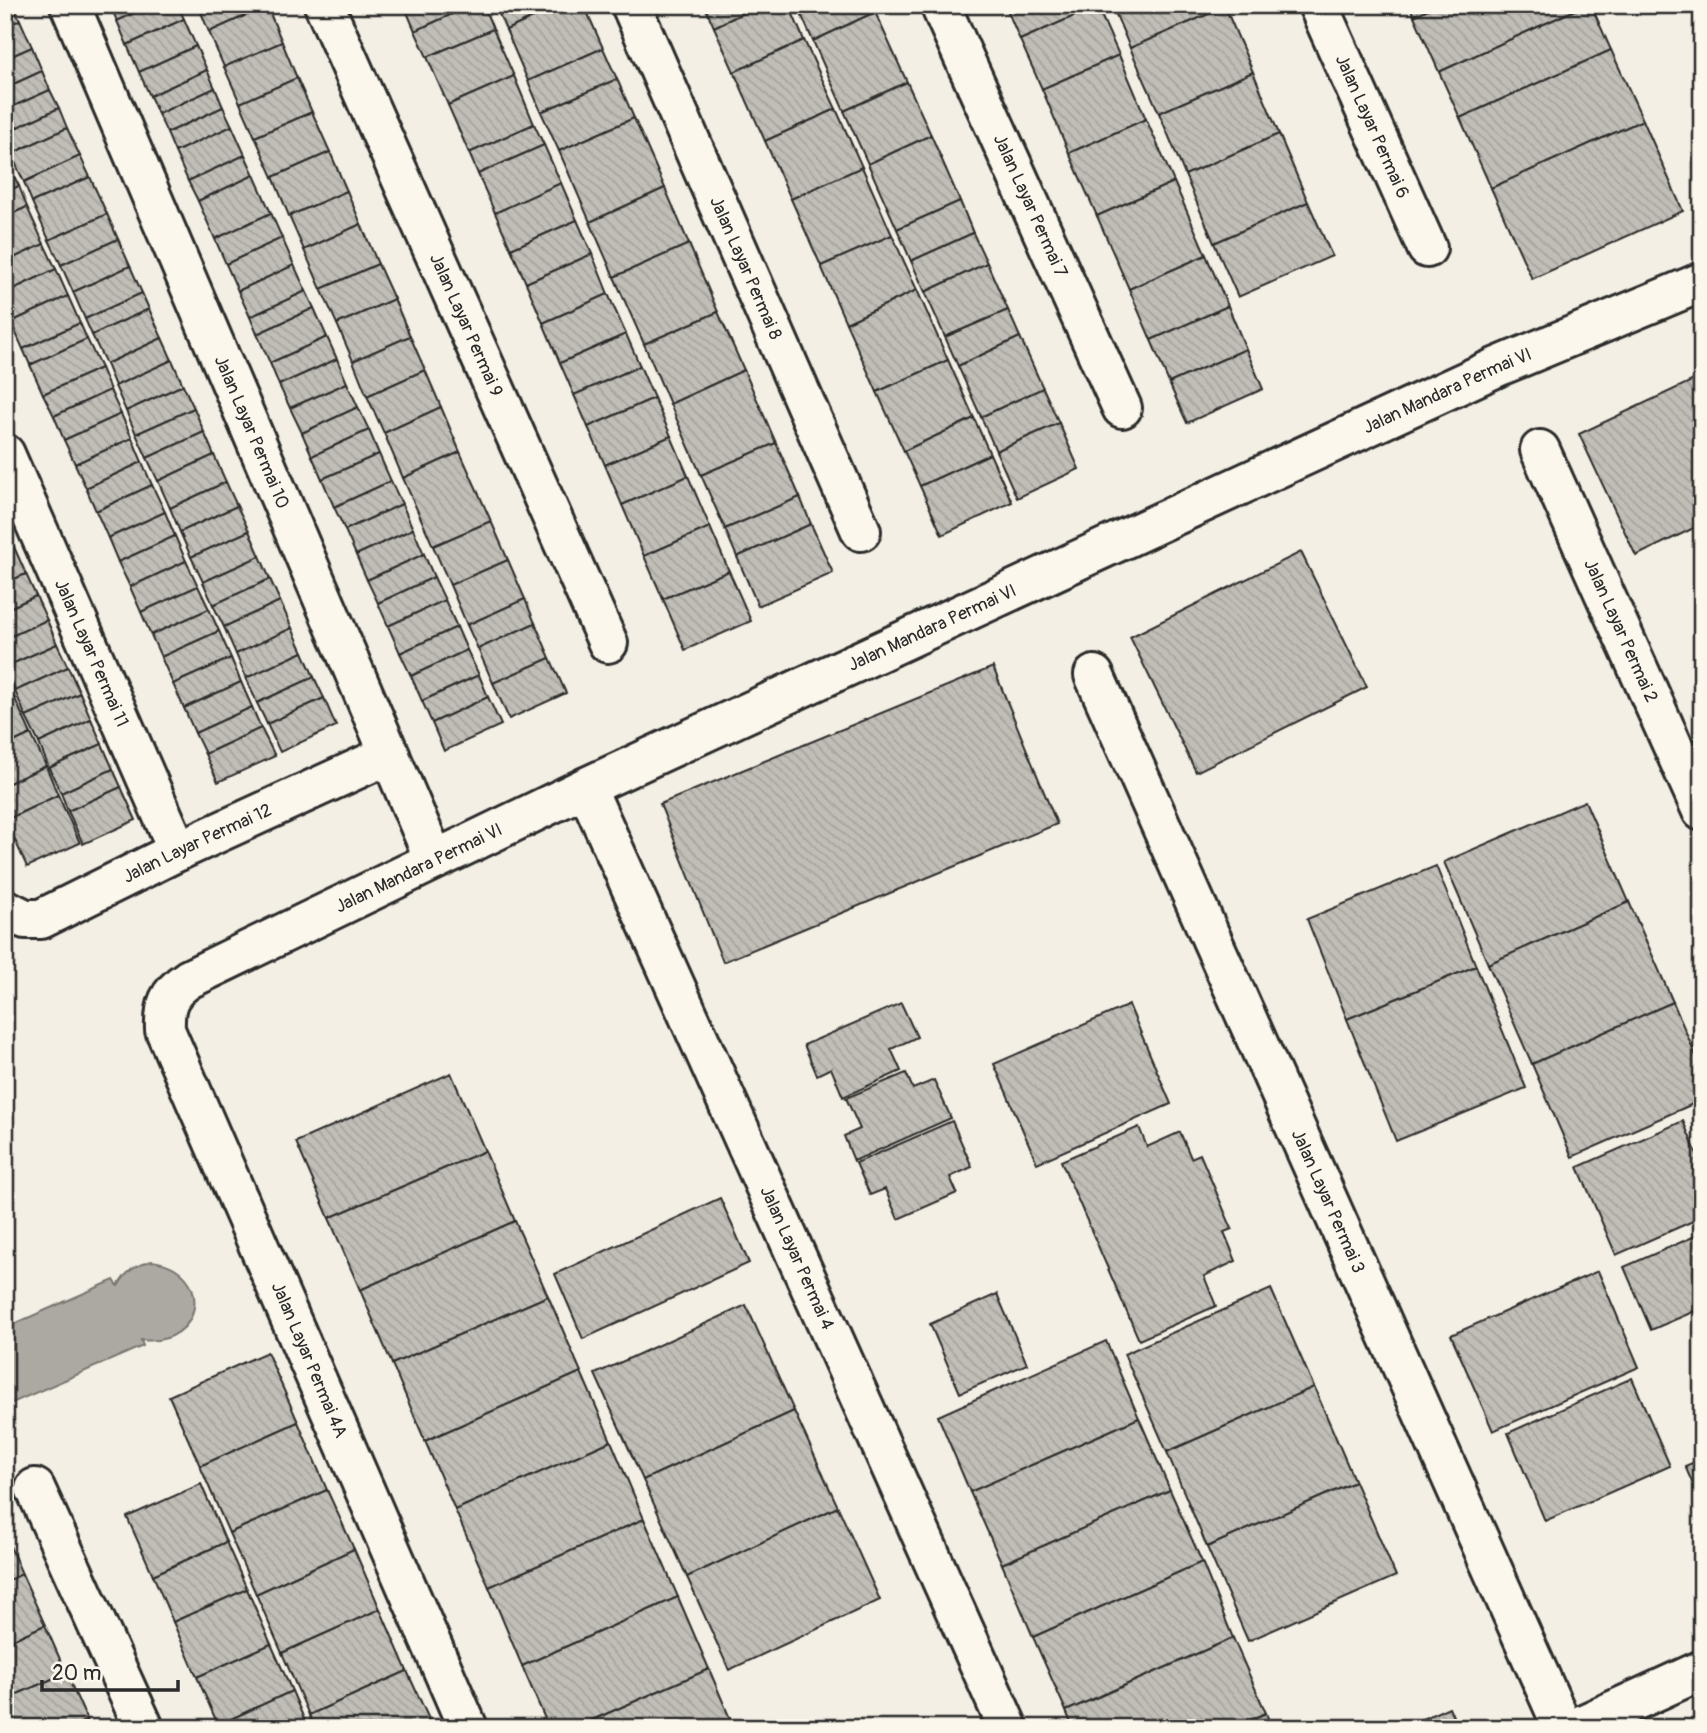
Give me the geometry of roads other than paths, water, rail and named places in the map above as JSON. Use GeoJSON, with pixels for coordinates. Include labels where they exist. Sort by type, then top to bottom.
{"type":"FeatureCollection","features":[{"type":"Feature","properties":{"kind":"street","name":"Jalan Layar Permai 10"},"geometry":{"type":"LineString","coordinates":[[70,5],[434,859]]}},
{"type":"Feature","properties":{"kind":"street","name":"Jalan Layar Permai 9"},"geometry":{"type":"LineString","coordinates":[[324,5],[608,643]]}},
{"type":"Feature","properties":{"kind":"street","name":"Jalan Layar Permai 8"},"geometry":{"type":"LineString","coordinates":[[631,5],[861,531]]}},
{"type":"Feature","properties":{"kind":"street","name":"Jalan Layar Permai 7"},"geometry":{"type":"LineString","coordinates":[[940,5],[1122,408]]}},
{"type":"Feature","properties":{"kind":"street","name":"Jalan Layar Permai 6"},"geometry":{"type":"LineString","coordinates":[[1318,5],[1427,248]]}},
{"type":"Feature","properties":{"kind":"street","name":"Jalan Mandara Permai VI"},"geometry":{"type":"LineString","coordinates":[[171,991],[189,979],[586,787],[1497,367],[1702,282]]}},
{"type":"Feature","properties":{"kind":"street","name":"Jalan Layar Permai 2"},"geometry":{"type":"LineString","coordinates":[[1540,450],[1702,811]]}},
{"type":"Feature","properties":{"kind":"street","name":"Jalan Layar Permai 11"},"geometry":{"type":"LineString","coordinates":[[5,454],[178,851]]}},
{"type":"Feature","properties":{"kind":"street","name":"Jalan Layar Permai 3"},"geometry":{"type":"LineString","coordinates":[[1094,675],[1563,1728]]}},
{"type":"Feature","properties":{"kind":"street","name":"Jalan Layar Permai 12"},"geometry":{"type":"LineString","coordinates":[[5,909],[25,919],[41,919],[178,851],[390,754]]}},
{"type":"Feature","properties":{"kind":"street","name":"Jalan Layar Permai 4"},"geometry":{"type":"LineString","coordinates":[[586,787],[1008,1728]]}},
{"type":"Feature","properties":{"kind":"street","name":"Jalan Layar Permai 4A"},"geometry":{"type":"LineString","coordinates":[[171,991],[164,1010],[165,1030],[468,1728]]}},
{"type":"Feature","properties":{"kind":"street"},"geometry":{"type":"LineString","coordinates":[[35,1488],[144,1728]]}},
{"type":"Feature","properties":{"kind":"street"},"geometry":{"type":"LineString","coordinates":[[1575,1728],[1702,1670]]}}]}
